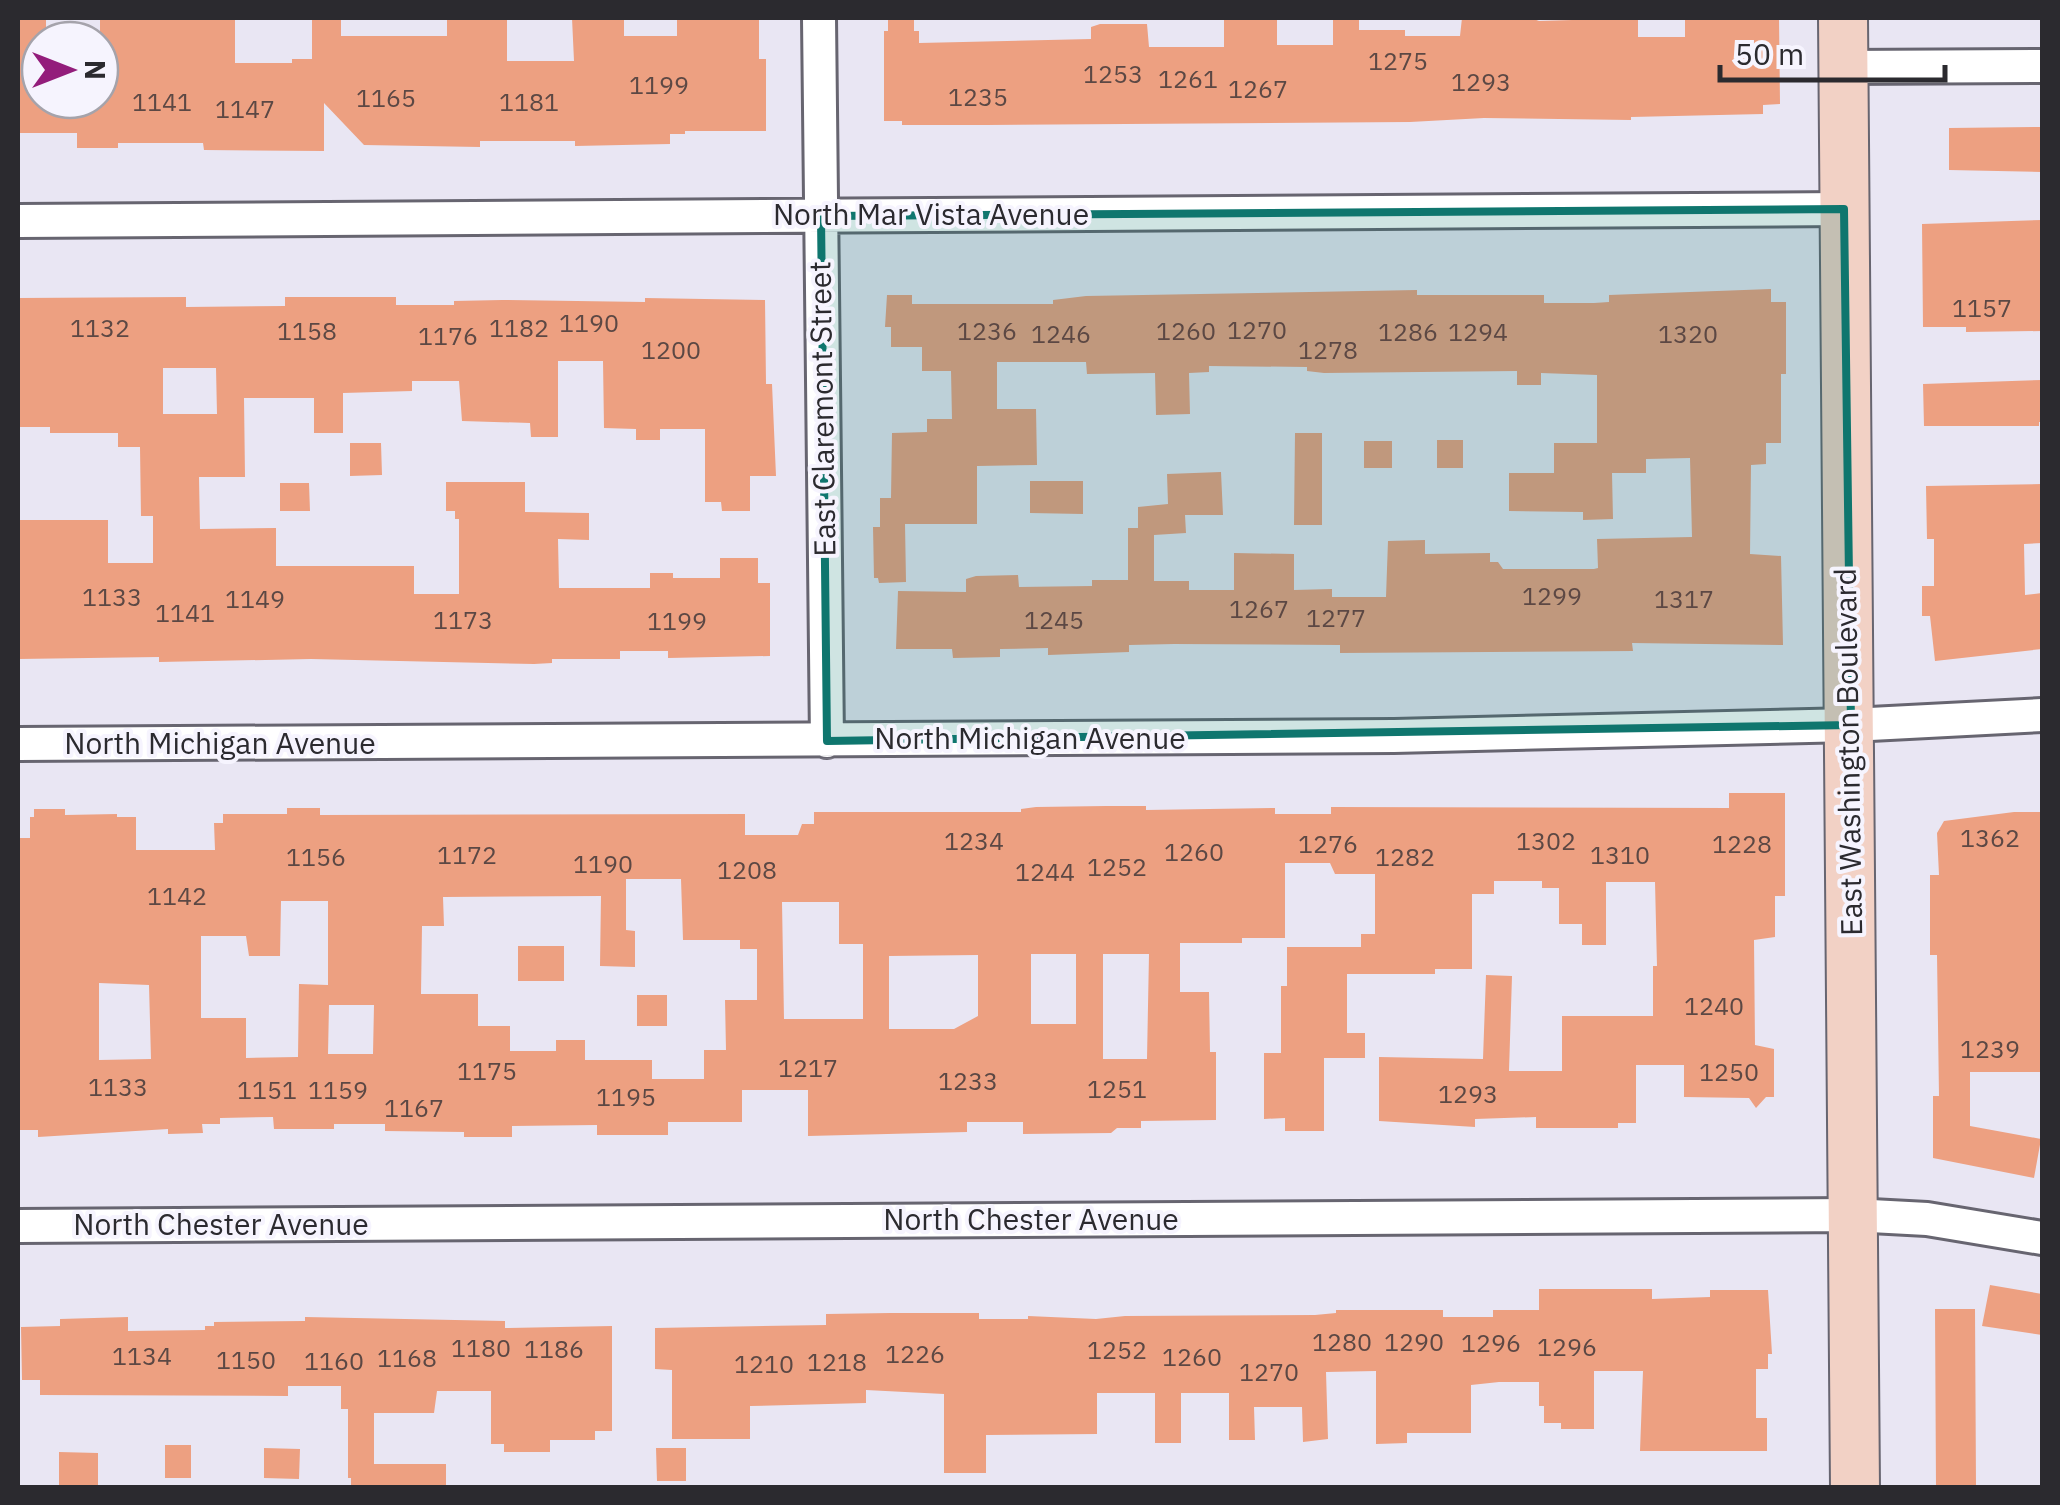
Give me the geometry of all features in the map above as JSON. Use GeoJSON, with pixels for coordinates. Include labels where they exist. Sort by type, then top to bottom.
{"type":"FeatureCollection","features":[{"type":"Feature","properties":{"kind":"main road","name":"East Washington Boulevard"},"geometry":{"type":"LineString","coordinates":[[1843,18],[1855,1488]]}},
{"type":"Feature","properties":{"kind":"street","name":"East Claremont Street"},"geometry":{"type":"LineString","coordinates":[[819,18],[827,741]]}},
{"type":"Feature","properties":{"kind":"street"},"geometry":{"type":"LineString","coordinates":[[1844,67],[2042,66]]}},
{"type":"Feature","properties":{"kind":"street","name":"North Mar Vista Avenue"},"geometry":{"type":"LineString","coordinates":[[18,222],[1844,209]]}},
{"type":"Feature","properties":{"kind":"street","name":"North Michigan Avenue"},"geometry":{"type":"LineString","coordinates":[[18,744],[1394,736],[1851,725],[2042,715]]}},
{"type":"Feature","properties":{"kind":"street","name":"North Chester Avenue"},"geometry":{"type":"LineString","coordinates":[[18,1226],[1852,1215],[1926,1218],[2042,1238]]}},
{"type":"Feature","properties":{"kind":"highlighted area"},"geometry":{"type":"Polygon","coordinates":[[[1844,209],[1851,725],[827,741],[821,216],[1844,209]]]}},
{"type":"Feature","properties":{"kind":"building"},"geometry":{"type":"Polygon","coordinates":[[[18,18],[46,18],[20,20],[20,120],[120,120],[120,20],[100,18],[235,18],[235,63],[292,63],[292,59],[312,59],[312,18],[341,18],[341,36],[447,36],[447,18],[507,18],[507,61],[574,61],[572,18],[624,18],[624,36],[677,36],[677,18],[759,18],[759,59],[766,59],[766,131],[685,131],[670,134],[670,144],[575,146],[575,141],[480,141],[480,147],[364,145],[324,103],[324,151],[204,150],[203,143],[118,143],[118,148],[77,148],[77,133],[18,133],[18,18]]]}},
{"type":"Feature","properties":{"kind":"building"},"geometry":{"type":"Polygon","coordinates":[[[1224,18],[1277,18],[1277,45],[1333,45],[1333,18],[1359,18],[1359,30],[1405,30],[1405,36],[1460,36],[1462,18],[1638,18],[1638,37],[1685,37],[1685,18],[1779,18],[1780,104],[1763,105],[1763,114],[1631,120],[1484,118],[986,125],[902,125],[902,121],[884,121],[884,31],[888,31],[888,20],[914,20],[919,43],[1091,39],[1091,27],[1100,24],[1147,24],[1149,47],[1224,47],[1224,18]]]}},
{"type":"Feature","properties":{"kind":"building"},"geometry":{"type":"Polygon","coordinates":[[[2042,127],[2042,172],[1949,170],[1949,128],[2042,127]]]}},
{"type":"Feature","properties":{"kind":"building"},"geometry":{"type":"Polygon","coordinates":[[[2042,220],[2042,331],[1966,332],[1966,327],[1923,327],[1922,224],[2042,220]]]}},
{"type":"Feature","properties":{"kind":"building"},"geometry":{"type":"Polygon","coordinates":[[[1771,289],[1771,302],[1786,302],[1781,443],[1766,443],[1766,464],[1751,465],[1750,554],[1781,556],[1783,645],[1632,643],[1633,651],[1340,653],[1340,645],[1174,644],[1129,645],[1129,652],[1048,655],[1048,648],[1000,649],[1000,657],[953,658],[952,649],[896,649],[898,591],[966,592],[966,579],[976,576],[1018,575],[1019,587],[1092,586],[1092,580],[1128,580],[1128,528],[1138,528],[1138,507],[1168,504],[1167,474],[1221,472],[1223,515],[1185,515],[1186,533],[1154,535],[1154,581],[1189,581],[1189,590],[1234,590],[1234,553],[1294,554],[1294,590],[1332,589],[1332,597],[1386,597],[1388,541],[1425,540],[1425,554],[1490,553],[1490,562],[1498,562],[1503,569],[1594,569],[1598,568],[1597,539],[1692,537],[1690,458],[1646,459],[1646,473],[1612,473],[1613,519],[1583,520],[1583,512],[1509,511],[1509,473],[1554,473],[1554,443],[1597,443],[1597,375],[1541,373],[1541,385],[1517,385],[1517,371],[1324,373],[1307,371],[1307,367],[1209,366],[1209,372],[1189,373],[1190,414],[1156,415],[1155,373],[1087,374],[1086,362],[997,362],[997,409],[1036,409],[1037,465],[977,466],[977,524],[905,524],[906,582],[879,583],[874,578],[873,527],[880,527],[880,498],[891,498],[892,433],[927,432],[927,419],[952,419],[951,371],[922,371],[922,347],[891,347],[891,327],[885,327],[887,295],[912,295],[912,304],[1053,304],[1053,300],[1086,296],[1417,290],[1417,295],[1544,295],[1544,303],[1594,303],[1609,302],[1609,295],[1771,289]]]}},
{"type":"Feature","properties":{"kind":"building"},"geometry":{"type":"Polygon","coordinates":[[[186,297],[186,307],[285,306],[285,297],[396,297],[396,305],[502,300],[645,302],[645,298],[765,300],[766,384],[772,384],[776,476],[750,476],[750,511],[722,511],[721,502],[705,502],[705,429],[660,429],[660,440],[636,440],[636,429],[604,428],[603,361],[558,361],[558,437],[531,437],[530,423],[462,421],[459,381],[412,381],[412,391],[343,393],[343,433],[314,433],[314,398],[244,398],[245,477],[199,477],[200,529],[276,528],[276,566],[414,566],[414,594],[459,594],[459,519],[455,519],[455,511],[446,511],[446,482],[525,482],[525,512],[589,513],[589,540],[558,539],[559,588],[650,588],[650,573],[673,573],[673,578],[720,578],[720,558],[758,558],[758,583],[770,583],[770,656],[668,658],[668,651],[620,651],[620,659],[552,659],[552,663],[534,664],[311,659],[159,662],[159,657],[18,659],[18,520],[108,520],[108,563],[153,563],[153,516],[141,516],[140,447],[118,447],[118,433],[50,433],[50,427],[18,427],[18,298],[186,297]],[[163,368],[163,414],[217,414],[216,368],[163,368]]]}},
{"type":"Feature","properties":{"kind":"building"},"geometry":{"type":"Polygon","coordinates":[[[2042,380],[2039,426],[1924,426],[1923,384],[2042,380]]]}},
{"type":"Feature","properties":{"kind":"building"},"geometry":{"type":"Polygon","coordinates":[[[1295,433],[1322,433],[1322,525],[1294,525],[1295,433]]]}},
{"type":"Feature","properties":{"kind":"building"},"geometry":{"type":"Polygon","coordinates":[[[1437,440],[1463,440],[1463,468],[1437,468],[1437,440]]]}},
{"type":"Feature","properties":{"kind":"building"},"geometry":{"type":"Polygon","coordinates":[[[1364,441],[1392,441],[1392,468],[1364,468],[1364,441]]]}},
{"type":"Feature","properties":{"kind":"building"},"geometry":{"type":"Polygon","coordinates":[[[350,443],[381,443],[382,475],[350,476],[350,443]]]}},
{"type":"Feature","properties":{"kind":"building"},"geometry":{"type":"Polygon","coordinates":[[[1030,481],[1083,481],[1083,514],[1030,513],[1030,481]]]}},
{"type":"Feature","properties":{"kind":"building"},"geometry":{"type":"Polygon","coordinates":[[[280,483],[309,483],[310,511],[280,511],[280,483]]]}},
{"type":"Feature","properties":{"kind":"building"},"geometry":{"type":"Polygon","coordinates":[[[2042,484],[2042,543],[2024,544],[2025,595],[2042,593],[2042,649],[1935,661],[1930,616],[1922,616],[1922,586],[1934,586],[1934,539],[1927,539],[1926,486],[2042,484]]]}},
{"type":"Feature","properties":{"kind":"building"},"geometry":{"type":"Polygon","coordinates":[[[1729,793],[1785,793],[1785,896],[1775,896],[1775,937],[1754,940],[1755,1045],[1774,1049],[1774,1097],[1766,1097],[1756,1108],[1749,1098],[1684,1097],[1684,1065],[1636,1065],[1636,1123],[1618,1123],[1618,1128],[1536,1128],[1536,1117],[1475,1119],[1475,1127],[1379,1121],[1379,1057],[1483,1059],[1486,975],[1512,976],[1509,1071],[1562,1071],[1562,1016],[1653,1016],[1653,966],[1657,966],[1655,882],[1606,882],[1606,945],[1582,945],[1582,924],[1559,924],[1559,888],[1542,888],[1542,881],[1494,881],[1494,894],[1472,894],[1472,969],[1435,969],[1435,974],[1347,974],[1347,1033],[1365,1033],[1365,1058],[1324,1058],[1324,1131],[1285,1131],[1285,1118],[1264,1119],[1264,1053],[1281,1053],[1281,986],[1287,986],[1287,947],[1361,947],[1361,934],[1375,934],[1375,874],[1335,874],[1330,863],[1285,863],[1285,938],[1180,943],[1180,992],[1209,992],[1210,1052],[1216,1052],[1216,1120],[1141,1121],[1141,1128],[1117,1128],[1111,1133],[1023,1134],[1023,1122],[967,1122],[967,1132],[808,1136],[808,1090],[742,1090],[742,1122],[668,1122],[668,1135],[597,1135],[597,1125],[512,1126],[512,1137],[385,1131],[385,1124],[274,1129],[273,1117],[220,1118],[220,1124],[202,1124],[203,1133],[168,1134],[168,1129],[38,1137],[38,1130],[20,1130],[18,838],[30,838],[34,809],[65,809],[65,815],[136,817],[136,850],[215,850],[214,823],[223,823],[223,814],[287,814],[287,808],[320,808],[320,815],[745,814],[745,835],[798,835],[802,824],[814,824],[814,812],[1021,812],[1036,807],[1106,806],[1146,806],[1146,810],[1275,808],[1275,814],[1331,814],[1331,807],[1729,808],[1729,793]],[[626,879],[626,930],[635,931],[635,967],[600,966],[601,896],[443,897],[444,926],[422,926],[421,994],[478,994],[478,1026],[510,1026],[510,1051],[556,1051],[556,1040],[585,1040],[585,1060],[652,1060],[652,1079],[704,1079],[704,1050],[726,1050],[725,1000],[757,1000],[757,949],[740,949],[740,940],[683,940],[681,879],[626,879]],[[281,901],[280,956],[249,956],[246,936],[201,936],[201,1018],[246,1018],[246,1058],[298,1057],[299,984],[328,985],[328,901],[281,901]],[[782,902],[784,1019],[863,1019],[863,944],[839,944],[839,902],[782,902]],[[1031,954],[1031,1024],[1076,1024],[1076,954],[1031,954]],[[1103,954],[1103,1059],[1147,1059],[1149,954],[1103,954]],[[978,955],[889,956],[889,1029],[954,1029],[978,1016],[978,955]],[[99,983],[99,1060],[151,1059],[149,985],[99,983]],[[329,1005],[328,1054],[373,1054],[374,1005],[329,1005]]]}},
{"type":"Feature","properties":{"kind":"building"},"geometry":{"type":"Polygon","coordinates":[[[2042,812],[2042,1072],[1970,1072],[1970,1126],[2041,1139],[2034,1178],[1933,1158],[1933,1096],[1939,1096],[1937,955],[1930,955],[1930,875],[1939,875],[1937,833],[1944,821],[2042,812]]]}},
{"type":"Feature","properties":{"kind":"building"},"geometry":{"type":"Polygon","coordinates":[[[518,946],[564,946],[564,981],[518,981],[518,946]]]}},
{"type":"Feature","properties":{"kind":"building"},"geometry":{"type":"Polygon","coordinates":[[[637,995],[667,995],[667,1026],[637,1026],[637,995]]]}},
{"type":"Feature","properties":{"kind":"building"},"geometry":{"type":"Polygon","coordinates":[[[1990,1285],[2042,1294],[2042,1335],[1982,1326],[1990,1285]]]}},
{"type":"Feature","properties":{"kind":"building"},"geometry":{"type":"Polygon","coordinates":[[[1539,1289],[1652,1289],[1652,1299],[1710,1297],[1710,1290],[1768,1290],[1772,1354],[1768,1354],[1768,1369],[1756,1369],[1756,1418],[1767,1418],[1767,1451],[1640,1451],[1643,1371],[1594,1371],[1594,1429],[1561,1429],[1561,1423],[1544,1423],[1539,1382],[1499,1382],[1471,1385],[1471,1433],[1407,1433],[1407,1443],[1376,1444],[1376,1371],[1326,1372],[1328,1439],[1303,1442],[1302,1407],[1254,1407],[1255,1440],[1229,1440],[1229,1393],[1181,1393],[1181,1443],[1155,1443],[1155,1393],[1097,1393],[1097,1434],[986,1435],[986,1473],[944,1473],[944,1394],[866,1390],[866,1403],[750,1406],[750,1439],[672,1439],[672,1370],[655,1369],[655,1328],[826,1325],[826,1314],[890,1313],[979,1313],[979,1319],[1096,1319],[1443,1310],[1443,1317],[1493,1317],[1493,1310],[1539,1310],[1539,1289]]]}},
{"type":"Feature","properties":{"kind":"building"},"geometry":{"type":"Polygon","coordinates":[[[1935,1309],[1975,1309],[1976,1488],[1936,1488],[1935,1309]]]}},
{"type":"Feature","properties":{"kind":"building"},"geometry":{"type":"Polygon","coordinates":[[[128,1317],[128,1331],[205,1330],[214,1322],[305,1321],[305,1317],[505,1321],[505,1328],[612,1326],[612,1431],[595,1431],[595,1440],[550,1440],[550,1452],[504,1452],[504,1444],[491,1444],[491,1391],[437,1391],[434,1413],[374,1413],[374,1464],[446,1464],[446,1488],[351,1488],[348,1409],[341,1409],[341,1386],[288,1386],[288,1396],[40,1395],[40,1380],[22,1380],[21,1327],[60,1326],[60,1319],[128,1317]]]}},
{"type":"Feature","properties":{"kind":"building"},"geometry":{"type":"Polygon","coordinates":[[[165,1445],[191,1445],[191,1478],[165,1478],[165,1445]]]}},
{"type":"Feature","properties":{"kind":"building"},"geometry":{"type":"Polygon","coordinates":[[[264,1448],[300,1449],[299,1479],[264,1478],[264,1448]]]}},
{"type":"Feature","properties":{"kind":"building"},"geometry":{"type":"Polygon","coordinates":[[[656,1448],[686,1448],[686,1481],[657,1481],[656,1448]]]}},
{"type":"Feature","properties":{"kind":"building"},"geometry":{"type":"Polygon","coordinates":[[[59,1452],[98,1453],[98,1488],[59,1488],[59,1452]]]}}]}
